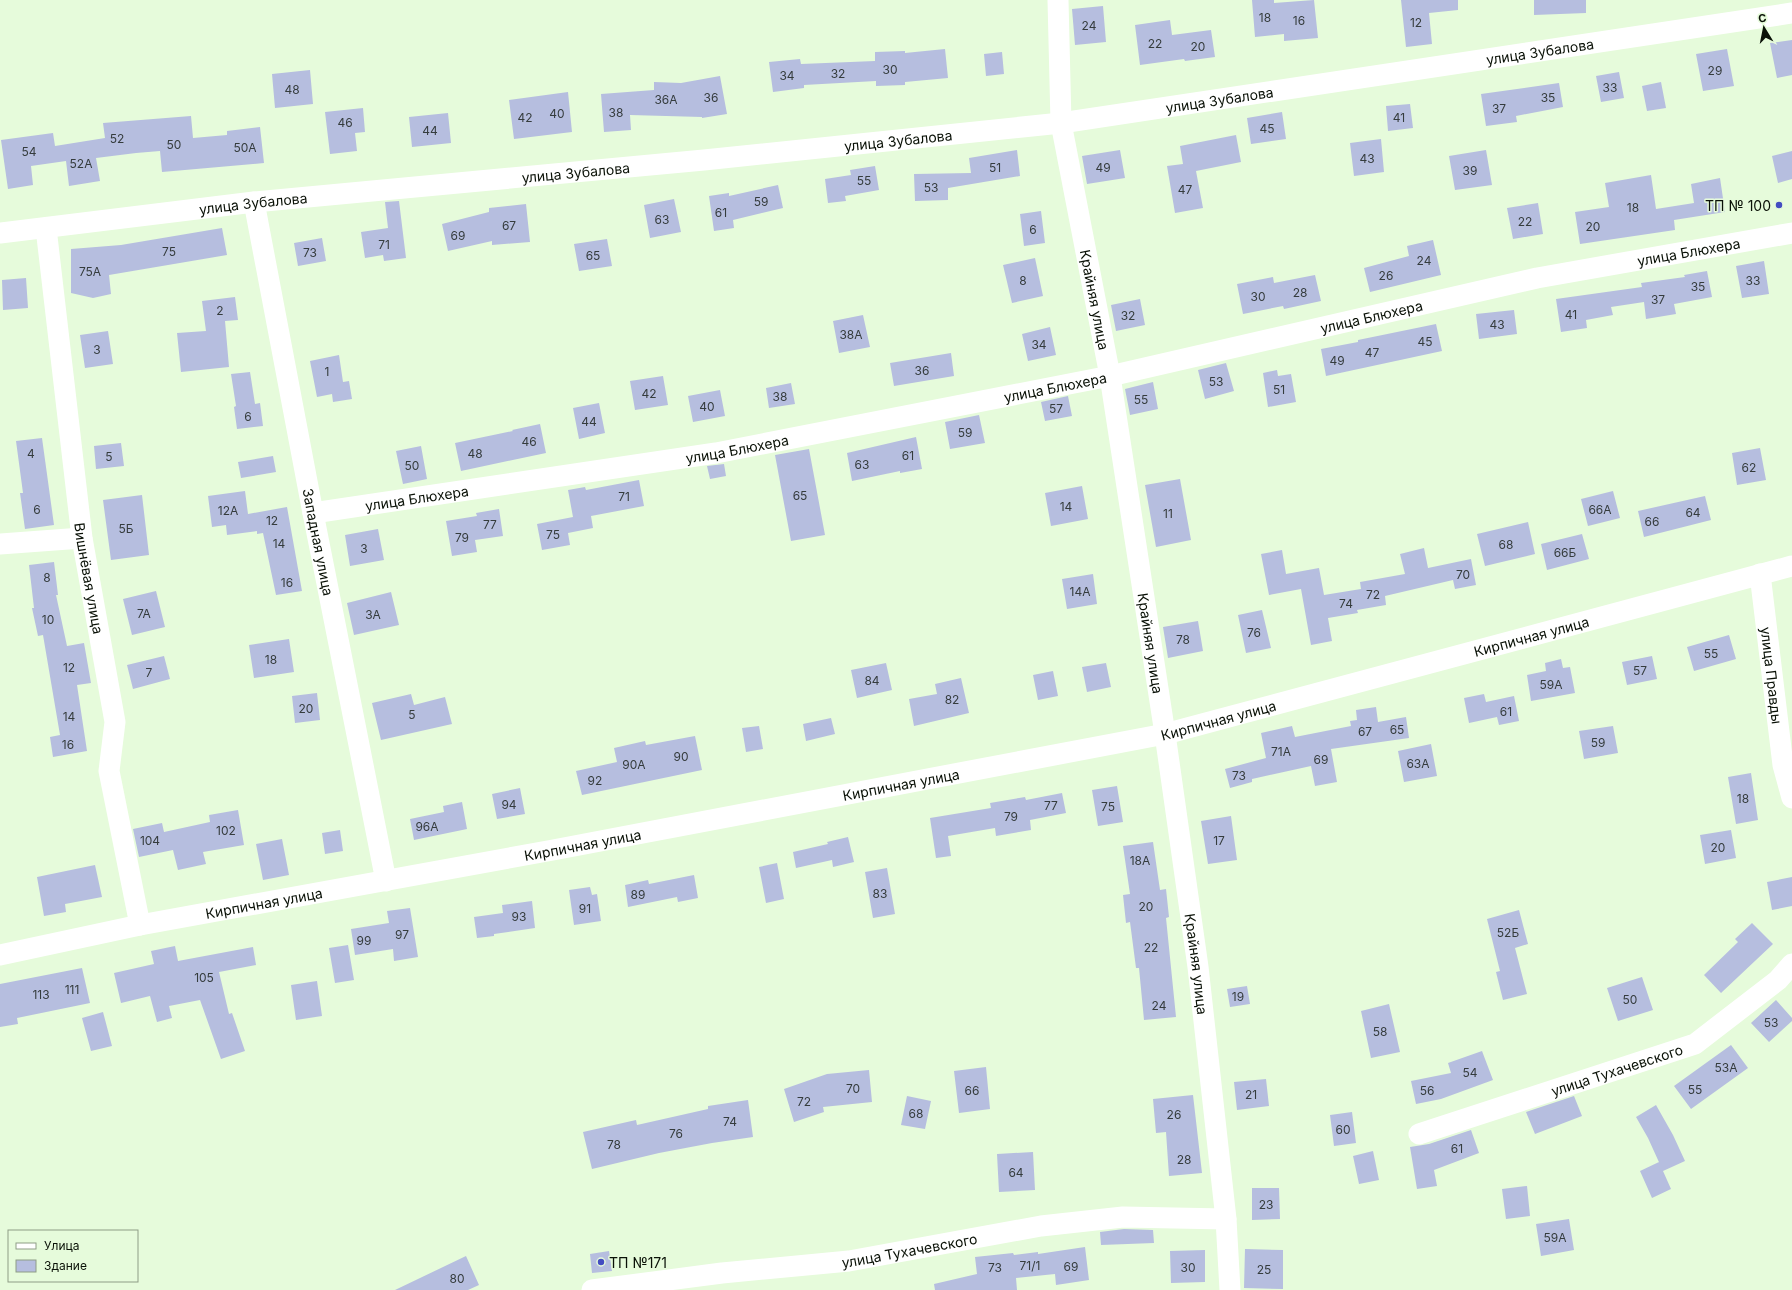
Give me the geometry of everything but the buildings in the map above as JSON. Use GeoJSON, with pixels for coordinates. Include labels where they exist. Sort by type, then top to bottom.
{"type":"FeatureCollection","features":[{"type":"Feature","properties":{"kind":"street","name":"Крайняя улица"},"geometry":{"type":"LineString","coordinates":[[1058,0],[1061,123],[1110,376],[1165,734],[1198,967],[1226,1219],[1230,1290]]}},
{"type":"Feature","properties":{"kind":"street","name":"улица Зубалова"},"geometry":{"type":"LineString","coordinates":[[0,233],[254,202],[704,160],[1061,123],[1792,13]]}},
{"type":"Feature","properties":{"kind":"street","name":"Западная улица"},"geometry":{"type":"LineString","coordinates":[[254,202],[313,513],[386,881]]}},
{"type":"Feature","properties":{"kind":"street","name":"Вишнёвая улица"},"geometry":{"type":"LineString","coordinates":[[46,228],[82,538],[115,722],[109,771],[140,925]]}},
{"type":"Feature","properties":{"kind":"street","name":"улица Блюхера"},"geometry":{"type":"LineString","coordinates":[[313,513],[716,453],[1110,376],[1537,278],[1792,233]]}},
{"type":"Feature","properties":{"kind":"street"},"geometry":{"type":"LineString","coordinates":[[0,544],[82,538]]}},
{"type":"Feature","properties":{"kind":"street","name":"Кирпичная улица"},"geometry":{"type":"LineString","coordinates":[[0,955],[140,925],[386,881],[1165,734],[1792,566]]}},
{"type":"Feature","properties":{"kind":"street","name":"улица Правды"},"geometry":{"type":"LineString","coordinates":[[1760,574],[1784,765],[1792,798]]}},
{"type":"Feature","properties":{"kind":"street","name":"улица Тухачевского"},"geometry":{"type":"LineString","coordinates":[[1418,1134],[1695,1044],[1778,980],[1792,964]]}},
{"type":"Feature","properties":{"kind":"street","name":"улица Тухачевского"},"geometry":{"type":"LineString","coordinates":[[592,1290],[722,1274],[849,1261],[1041,1226],[1123,1217],[1226,1219]]}},
{"type":"Feature","properties":{"kind":"place","name":"ТП № 100"},"geometry":{"type":"Point","coordinates":[1779,205]}},
{"type":"Feature","properties":{"kind":"place","name":"ТП №171"},"geometry":{"type":"Point","coordinates":[601,1262]}}]}
